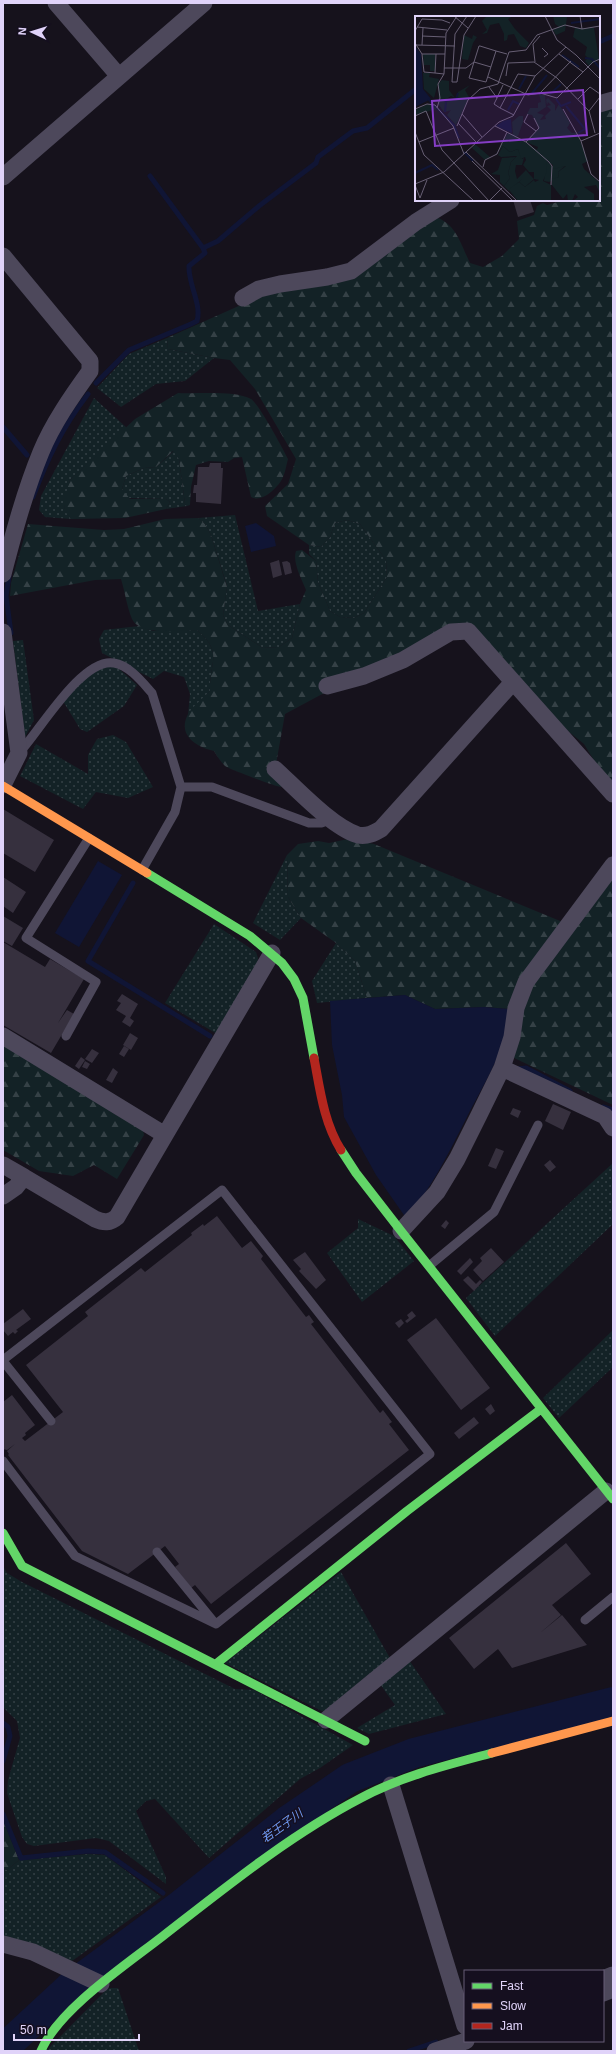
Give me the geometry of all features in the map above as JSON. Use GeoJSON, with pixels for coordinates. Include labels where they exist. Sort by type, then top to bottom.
{"type":"FeatureCollection","features":[{"type":"Feature","properties":{"kind":"street"},"geometry":{"type":"LineString","coordinates":[[56,3],[118,75]]}},
{"type":"Feature","properties":{"kind":"street"},"geometry":{"type":"LineString","coordinates":[[3,177],[118,75],[204,3]]}},
{"type":"Feature","properties":{"kind":"street"},"geometry":{"type":"LineString","coordinates":[[600,104],[613,100]]}},
{"type":"Feature","properties":{"kind":"street"},"geometry":{"type":"LineString","coordinates":[[243,298],[259,289],[280,284],[327,278],[351,271],[416,222],[449,201]]}},
{"type":"Feature","properties":{"kind":"street"},"geometry":{"type":"LineString","coordinates":[[3,256],[90,361],[90,371],[57,422],[42,450],[19,513],[3,574]]}},
{"type":"Feature","properties":{"kind":"street"},"geometry":{"type":"LineString","coordinates":[[327,686],[364,676],[403,660],[451,632],[468,631],[613,794]]}},
{"type":"Feature","properties":{"kind":"street"},"geometry":{"type":"LineString","coordinates":[[3,632],[19,753],[3,785],[250,936],[272,953],[290,972],[301,991],[328,1126],[336,1142],[356,1173],[401,1231],[610,1495],[326,1720]]}},
{"type":"Feature","properties":{"kind":"street"},"geometry":{"type":"LineString","coordinates":[[275,769],[331,819],[358,835],[372,835],[381,829],[513,682]]}},
{"type":"Feature","properties":{"kind":"street"},"geometry":{"type":"LineString","coordinates":[[401,1231],[437,1192],[457,1159],[502,1068],[512,1037],[516,1008],[526,982],[613,865]]}},
{"type":"Feature","properties":{"kind":"street"},"geometry":{"type":"LineString","coordinates":[[3,1165],[95,1219],[102,1222],[112,1221],[117,1217],[272,953]]}},
{"type":"Feature","properties":{"kind":"street"},"geometry":{"type":"LineString","coordinates":[[3,1036],[165,1135]]}},
{"type":"Feature","properties":{"kind":"street"},"geometry":{"type":"LineString","coordinates":[[502,1068],[605,1116],[613,1128]]}},
{"type":"Feature","properties":{"kind":"street"},"geometry":{"type":"LineString","coordinates":[[3,1196],[16,1187],[24,1177]]}},
{"type":"Feature","properties":{"kind":"street"},"geometry":{"type":"LineString","coordinates":[[216,1664],[407,1511],[541,1409]]}},
{"type":"Feature","properties":{"kind":"street"},"geometry":{"type":"LineString","coordinates":[[3,1533],[16,1558],[22,1566],[365,1741]]}},
{"type":"Feature","properties":{"kind":"street"},"geometry":{"type":"LineString","coordinates":[[41,2051],[46,2039],[65,2017],[101,1984],[232,1883],[324,1818],[362,1797],[420,1772],[613,1721]]}},
{"type":"Feature","properties":{"kind":"street"},"geometry":{"type":"LineString","coordinates":[[390,1785],[464,2023]]}},
{"type":"Feature","properties":{"kind":"street"},"geometry":{"type":"LineString","coordinates":[[3,1944],[33,1952],[101,1984]]}},
{"type":"Feature","properties":{"kind":"street"},"geometry":{"type":"LineString","coordinates":[[435,2051],[464,2042]]}},
{"type":"Feature","properties":{"kind":"lane"},"geometry":{"type":"LineString","coordinates":[[19,753],[50,711],[79,680],[101,663],[114,663],[127,669],[152,693],[182,787],[175,812],[142,870]]}},
{"type":"Feature","properties":{"kind":"lane"},"geometry":{"type":"LineString","coordinates":[[182,787],[212,786],[309,823],[322,823],[331,819]]}},
{"type":"Feature","properties":{"kind":"lane"},"geometry":{"type":"LineString","coordinates":[[66,1036],[96,982],[26,938],[89,838]]}},
{"type":"Feature","properties":{"kind":"lane"},"geometry":{"type":"LineString","coordinates":[[429,1266],[494,1212],[538,1125]]}},
{"type":"Feature","properties":{"kind":"lane"},"geometry":{"type":"LineString","coordinates":[[51,1421],[3,1360],[222,1190],[430,1454],[216,1624]]}},
{"type":"Feature","properties":{"kind":"lane"},"geometry":{"type":"LineString","coordinates":[[3,1461],[75,1556],[216,1624]]}},
{"type":"Feature","properties":{"kind":"lane"},"geometry":{"type":"LineString","coordinates":[[157,1552],[216,1624]]}},
{"type":"Feature","properties":{"kind":"lane"},"geometry":{"type":"LineString","coordinates":[[585,1620],[613,1597]]}},
{"type":"Feature","properties":{"kind":"green space"},"geometry":{"type":"Polygon","coordinates":[[[613,103],[613,784],[597,765],[584,744],[557,722],[472,631],[326,692],[285,714],[276,764],[282,784],[281,787],[253,778],[225,766],[214,751],[195,743],[187,734],[185,721],[188,714],[210,691],[213,652],[205,638],[197,630],[162,631],[143,628],[136,624],[130,614],[121,579],[95,580],[10,596],[11,583],[28,524],[104,530],[124,529],[165,519],[198,518],[205,524],[211,535],[227,587],[223,615],[228,625],[263,648],[279,647],[292,638],[300,604],[306,590],[296,566],[296,551],[302,550],[316,561],[318,582],[330,611],[340,617],[354,618],[364,613],[387,577],[386,560],[360,524],[347,520],[335,523],[330,537],[321,547],[309,545],[267,516],[265,506],[288,484],[296,459],[255,389],[230,360],[168,349],[167,338],[277,289],[329,282],[435,217],[448,224],[453,229],[461,242],[470,263],[483,267],[502,256],[519,239],[517,221],[534,215],[537,206],[543,203],[547,205],[561,201],[600,201],[600,108],[613,103]]]}},
{"type":"Feature","properties":{"kind":"green space"},"geometry":{"type":"Polygon","coordinates":[[[167,338],[168,349],[214,358],[185,381],[156,384],[121,407],[97,388],[129,354],[167,338]]]}},
{"type":"Feature","properties":{"kind":"green space"},"geometry":{"type":"Polygon","coordinates":[[[178,393],[226,393],[236,394],[251,399],[265,418],[288,459],[284,476],[278,485],[268,495],[259,498],[251,497],[242,457],[234,458],[228,462],[209,461],[196,465],[191,487],[190,505],[187,506],[185,504],[179,459],[173,451],[156,467],[144,468],[126,476],[122,489],[130,499],[166,499],[170,502],[166,509],[125,518],[71,519],[64,510],[65,497],[70,480],[135,419],[178,393]]]}},
{"type":"Feature","properties":{"kind":"green space"},"geometry":{"type":"Polygon","coordinates":[[[94,398],[127,428],[70,480],[64,509],[71,519],[45,517],[39,510],[41,496],[94,398]]]}},
{"type":"Feature","properties":{"kind":"green space"},"geometry":{"type":"Polygon","coordinates":[[[174,451],[179,459],[185,504],[187,506],[166,509],[170,502],[166,499],[127,498],[122,489],[126,476],[144,468],[156,467],[174,451]]]}},
{"type":"Feature","properties":{"kind":"green space"},"geometry":{"type":"Polygon","coordinates":[[[235,515],[258,611],[300,604],[292,638],[279,647],[263,648],[228,625],[223,615],[227,586],[211,535],[205,524],[198,518],[235,515]]]}},
{"type":"Feature","properties":{"kind":"green space"},"geometry":{"type":"Polygon","coordinates":[[[347,520],[360,524],[386,560],[387,577],[364,613],[354,618],[340,617],[330,611],[318,582],[316,561],[309,554],[309,545],[321,547],[330,537],[335,523],[347,520]]]}},
{"type":"Feature","properties":{"kind":"green space"},"geometry":{"type":"Polygon","coordinates":[[[139,626],[153,631],[197,630],[210,645],[213,652],[213,658],[210,691],[188,715],[190,694],[184,677],[164,671],[153,679],[102,653],[99,639],[104,630],[139,626]]]}},
{"type":"Feature","properties":{"kind":"green space"},"geometry":{"type":"Polygon","coordinates":[[[23,640],[34,720],[25,737],[13,641],[23,640]]]}},
{"type":"Feature","properties":{"kind":"green space"},"geometry":{"type":"Polygon","coordinates":[[[101,667],[117,667],[137,685],[124,706],[87,732],[80,729],[63,701],[91,673],[101,667]]]}},
{"type":"Feature","properties":{"kind":"green space"},"geometry":{"type":"Polygon","coordinates":[[[113,735],[126,742],[153,787],[128,798],[96,792],[83,809],[20,776],[36,744],[88,774],[88,755],[97,739],[113,735]]]}},
{"type":"Feature","properties":{"kind":"green space"},"geometry":{"type":"Polygon","coordinates":[[[348,839],[374,844],[565,923],[509,1009],[484,1007],[435,1009],[405,995],[367,998],[355,961],[336,943],[301,918],[288,897],[287,855],[298,844],[318,841],[329,843],[348,839]]]}},
{"type":"Feature","properties":{"kind":"green space"},"geometry":{"type":"Polygon","coordinates":[[[287,855],[288,897],[301,918],[280,940],[253,923],[287,855]]]}},
{"type":"Feature","properties":{"kind":"green space"},"geometry":{"type":"Polygon","coordinates":[[[613,872],[613,1105],[510,1056],[529,985],[613,872]]]}},
{"type":"Feature","properties":{"kind":"green space"},"geometry":{"type":"Polygon","coordinates":[[[214,924],[256,952],[258,958],[257,965],[217,1034],[165,1003],[214,924]]]}},
{"type":"Feature","properties":{"kind":"green space"},"geometry":{"type":"Polygon","coordinates":[[[336,943],[355,961],[367,998],[317,1003],[312,981],[336,943]]]}},
{"type":"Feature","properties":{"kind":"green space"},"geometry":{"type":"Polygon","coordinates":[[[3,1040],[143,1130],[144,1135],[117,1179],[94,1165],[73,1176],[39,1171],[3,1150],[3,1040]]]}},
{"type":"Feature","properties":{"kind":"green space"},"geometry":{"type":"Polygon","coordinates":[[[613,1163],[613,1224],[495,1336],[466,1298],[613,1163]]]}},
{"type":"Feature","properties":{"kind":"green space"},"geometry":{"type":"Polygon","coordinates":[[[358,1219],[394,1236],[414,1261],[362,1302],[327,1253],[358,1228],[358,1219]]]}},
{"type":"Feature","properties":{"kind":"green space"},"geometry":{"type":"Polygon","coordinates":[[[613,1330],[613,1367],[559,1418],[543,1398],[613,1330]]]}},
{"type":"Feature","properties":{"kind":"green space"},"geometry":{"type":"Polygon","coordinates":[[[3,1566],[7,1573],[22,1582],[235,1689],[254,1690],[353,1745],[320,1768],[300,1779],[209,1858],[155,1799],[146,1801],[136,1811],[166,1877],[166,1884],[109,1841],[96,1838],[34,1846],[27,1844],[22,1837],[7,1793],[8,1780],[20,1738],[17,1721],[3,1707],[3,1566]]]}},
{"type":"Feature","properties":{"kind":"green space"},"geometry":{"type":"Polygon","coordinates":[[[341,1572],[391,1660],[326,1713],[225,1663],[341,1572]]]}},
{"type":"Feature","properties":{"kind":"green space"},"geometry":{"type":"Polygon","coordinates":[[[409,1660],[446,1714],[369,1734],[357,1728],[395,1705],[380,1684],[409,1660]]]}},
{"type":"Feature","properties":{"kind":"green space"},"geometry":{"type":"Polygon","coordinates":[[[3,1820],[19,1860],[7,1870],[3,1869],[3,1820]]]}},
{"type":"Feature","properties":{"kind":"green space"},"geometry":{"type":"Polygon","coordinates":[[[88,1854],[105,1855],[161,1897],[72,1961],[3,1937],[3,1869],[7,1870],[19,1860],[88,1854]]]}},
{"type":"Feature","properties":{"kind":"green space"},"geometry":{"type":"Polygon","coordinates":[[[108,1988],[118,1988],[139,2051],[46,2051],[108,1988]]]}},
{"type":"Feature","properties":{"kind":"water"},"geometry":{"type":"Polygon","coordinates":[[[256,523],[274,536],[276,546],[251,552],[245,526],[256,523]]]}},
{"type":"Feature","properties":{"kind":"water"},"geometry":{"type":"Polygon","coordinates":[[[98,861],[122,875],[79,947],[55,933],[98,861]]]}},
{"type":"Feature","properties":{"kind":"water"},"geometry":{"type":"Polygon","coordinates":[[[405,995],[435,1009],[484,1007],[509,1009],[504,1039],[494,1066],[439,1170],[424,1195],[406,1218],[376,1175],[344,1117],[342,1095],[332,1045],[330,1001],[405,995]]]}},
{"type":"Feature","properties":{"kind":"building"},"geometry":{"type":"Polygon","coordinates":[[[513,201],[530,201],[534,212],[518,217],[513,201]]]}},
{"type":"Feature","properties":{"kind":"building"},"geometry":{"type":"Polygon","coordinates":[[[210,463],[221,463],[221,468],[223,468],[221,504],[196,502],[196,493],[193,493],[194,485],[197,485],[198,467],[209,467],[210,463]]]}},
{"type":"Feature","properties":{"kind":"building"},"geometry":{"type":"Polygon","coordinates":[[[279,560],[282,575],[273,578],[270,563],[279,560]]]}},
{"type":"Feature","properties":{"kind":"building"},"geometry":{"type":"Polygon","coordinates":[[[287,561],[290,563],[292,573],[285,575],[282,562],[287,561]]]}},
{"type":"Feature","properties":{"kind":"building"},"geometry":{"type":"Polygon","coordinates":[[[3,809],[54,840],[35,872],[3,853],[3,809]]]}},
{"type":"Feature","properties":{"kind":"building"},"geometry":{"type":"Polygon","coordinates":[[[3,877],[26,892],[13,913],[3,906],[3,877]]]}},
{"type":"Feature","properties":{"kind":"building"},"geometry":{"type":"Polygon","coordinates":[[[3,916],[23,928],[12,946],[3,941],[3,916]]]}},
{"type":"Feature","properties":{"kind":"building"},"geometry":{"type":"Polygon","coordinates":[[[3,942],[45,967],[50,959],[84,979],[58,1023],[67,1010],[74,1014],[51,1053],[3,1025],[3,942]]]}},
{"type":"Feature","properties":{"kind":"building"},"geometry":{"type":"Polygon","coordinates":[[[122,994],[138,1004],[130,1018],[134,1021],[130,1027],[122,1022],[126,1016],[116,1010],[121,1003],[117,1001],[122,994]]]}},
{"type":"Feature","properties":{"kind":"building"},"geometry":{"type":"Polygon","coordinates":[[[130,1033],[138,1038],[131,1050],[123,1045],[130,1033]]]}},
{"type":"Feature","properties":{"kind":"building"},"geometry":{"type":"Polygon","coordinates":[[[124,1046],[129,1049],[124,1057],[119,1054],[124,1046]]]}},
{"type":"Feature","properties":{"kind":"building"},"geometry":{"type":"Polygon","coordinates":[[[92,1049],[99,1053],[92,1063],[85,1059],[92,1049]]]}},
{"type":"Feature","properties":{"kind":"building"},"geometry":{"type":"Polygon","coordinates":[[[81,1057],[85,1060],[79,1069],[75,1066],[81,1057]]]}},
{"type":"Feature","properties":{"kind":"building"},"geometry":{"type":"Polygon","coordinates":[[[85,1061],[90,1064],[87,1069],[82,1067],[85,1061]]]}},
{"type":"Feature","properties":{"kind":"building"},"geometry":{"type":"Polygon","coordinates":[[[113,1068],[118,1072],[112,1083],[106,1080],[113,1068]]]}},
{"type":"Feature","properties":{"kind":"building"},"geometry":{"type":"Polygon","coordinates":[[[553,1104],[571,1112],[563,1130],[545,1121],[553,1104]]]}},
{"type":"Feature","properties":{"kind":"building"},"geometry":{"type":"Polygon","coordinates":[[[513,1108],[521,1111],[518,1118],[510,1114],[513,1108]]]}},
{"type":"Feature","properties":{"kind":"building"},"geometry":{"type":"Polygon","coordinates":[[[496,1148],[504,1151],[496,1169],[488,1166],[496,1148]]]}},
{"type":"Feature","properties":{"kind":"building"},"geometry":{"type":"Polygon","coordinates":[[[550,1160],[556,1167],[550,1172],[544,1165],[550,1160]]]}},
{"type":"Feature","properties":{"kind":"building"},"geometry":{"type":"Polygon","coordinates":[[[217,1216],[242,1248],[251,1241],[263,1256],[261,1259],[306,1317],[309,1315],[314,1322],[311,1324],[380,1413],[383,1410],[392,1422],[389,1424],[409,1450],[211,1604],[195,1585],[191,1588],[175,1567],[179,1564],[165,1546],[128,1574],[82,1551],[8,1455],[9,1454],[7,1451],[15,1444],[7,1450],[3,1449],[3,1402],[12,1395],[35,1425],[25,1433],[26,1435],[22,1438],[25,1441],[63,1412],[26,1365],[88,1316],[85,1312],[141,1268],[145,1272],[192,1235],[191,1233],[203,1224],[204,1226],[217,1216]]]}},
{"type":"Feature","properties":{"kind":"building"},"geometry":{"type":"Polygon","coordinates":[[[446,1220],[449,1223],[445,1229],[441,1226],[446,1220]]]}},
{"type":"Feature","properties":{"kind":"building"},"geometry":{"type":"Polygon","coordinates":[[[491,1248],[504,1262],[483,1281],[473,1270],[482,1261],[480,1258],[491,1248]]]}},
{"type":"Feature","properties":{"kind":"building"},"geometry":{"type":"Polygon","coordinates":[[[305,1252],[326,1280],[316,1289],[299,1271],[301,1269],[293,1260],[305,1252]]]}},
{"type":"Feature","properties":{"kind":"building"},"geometry":{"type":"Polygon","coordinates":[[[470,1258],[473,1262],[461,1275],[457,1271],[470,1258]]]}},
{"type":"Feature","properties":{"kind":"building"},"geometry":{"type":"Polygon","coordinates":[[[468,1276],[476,1284],[480,1280],[482,1282],[474,1291],[463,1280],[468,1276]]]}},
{"type":"Feature","properties":{"kind":"building"},"geometry":{"type":"Polygon","coordinates":[[[23,1309],[31,1319],[16,1330],[18,1331],[15,1334],[13,1332],[8,1336],[3,1330],[3,1324],[23,1309]]]}},
{"type":"Feature","properties":{"kind":"building"},"geometry":{"type":"Polygon","coordinates":[[[412,1311],[416,1316],[407,1323],[405,1321],[409,1318],[407,1315],[412,1311]]]}},
{"type":"Feature","properties":{"kind":"building"},"geometry":{"type":"Polygon","coordinates":[[[436,1318],[490,1388],[461,1410],[407,1340],[436,1318]]]}},
{"type":"Feature","properties":{"kind":"building"},"geometry":{"type":"Polygon","coordinates":[[[401,1319],[404,1323],[399,1328],[395,1323],[401,1319]]]}},
{"type":"Feature","properties":{"kind":"building"},"geometry":{"type":"Polygon","coordinates":[[[491,1404],[495,1411],[490,1415],[485,1409],[491,1404]]]}},
{"type":"Feature","properties":{"kind":"building"},"geometry":{"type":"Polygon","coordinates":[[[474,1417],[479,1423],[459,1439],[454,1433],[474,1417]]]}},
{"type":"Feature","properties":{"kind":"building"},"geometry":{"type":"Polygon","coordinates":[[[566,1543],[591,1574],[552,1605],[561,1615],[540,1633],[562,1615],[587,1645],[512,1668],[498,1649],[474,1669],[449,1638],[566,1543]]]}},
{"type":"Feature","properties":{"kind":"waterway"},"geometry":{"type":"LineString","coordinates":[[600,42],[613,36]]}},
{"type":"Feature","properties":{"kind":"waterway"},"geometry":{"type":"LineString","coordinates":[[203,248],[218,241],[259,206],[316,163],[318,157],[353,131],[367,128],[415,90]]}},
{"type":"Feature","properties":{"kind":"waterway"},"geometry":{"type":"LineString","coordinates":[[96,383],[129,350],[197,321],[198,308],[189,273],[189,266],[205,253],[203,248],[150,176]]}},
{"type":"Feature","properties":{"kind":"waterway"},"geometry":{"type":"LineString","coordinates":[[33,497],[56,443],[88,394]]}},
{"type":"Feature","properties":{"kind":"waterway"},"geometry":{"type":"LineString","coordinates":[[3,427],[27,455]]}},
{"type":"Feature","properties":{"kind":"waterway"},"geometry":{"type":"LineString","coordinates":[[9,576],[6,596],[11,633]]}},
{"type":"Feature","properties":{"kind":"waterway"},"geometry":{"type":"LineString","coordinates":[[133,883],[88,961],[210,1036]]}},
{"type":"Feature","properties":{"kind":"waterway"},"geometry":{"type":"LineString","coordinates":[[517,1069],[526,1068],[570,1091]]}},
{"type":"Feature","properties":{"kind":"waterway"},"geometry":{"type":"LineString","coordinates":[[603,1107],[613,1110]]}},
{"type":"Feature","properties":{"kind":"waterway","name":"若王子川"},"geometry":{"type":"LineString","coordinates":[[3,2049],[72,1985],[179,1906],[287,1821],[350,1778],[414,1753],[613,1702]]}},
{"type":"Feature","properties":{"kind":"waterway"},"geometry":{"type":"LineString","coordinates":[[3,1723],[8,1727],[10,1736],[3,1761]]}},
{"type":"Feature","properties":{"kind":"waterway"},"geometry":{"type":"LineString","coordinates":[[3,1814],[21,1858],[88,1851],[105,1852],[163,1893]]}},
{"type":"Feature","properties":{"kind":"waterway"},"geometry":{"type":"LineString","coordinates":[[409,2051],[436,2042]]}},
{"type":"Feature","properties":{"kind":"traffic: fast"},"geometry":{"type":"LineString","coordinates":[[147,873],[250,936],[282,963],[294,979],[303,998],[314,1058]]}},
{"type":"Feature","properties":{"kind":"traffic: fast"},"geometry":{"type":"LineString","coordinates":[[341,1150],[356,1173],[401,1231],[613,1499]]}},
{"type":"Feature","properties":{"kind":"traffic: fast"},"geometry":{"type":"LineString","coordinates":[[216,1664],[407,1511],[541,1409]]}},
{"type":"Feature","properties":{"kind":"traffic: fast"},"geometry":{"type":"LineString","coordinates":[[3,1533],[22,1566],[365,1741]]}},
{"type":"Feature","properties":{"kind":"traffic: fast"},"geometry":{"type":"LineString","coordinates":[[41,2051],[50,2035],[62,2020],[113,1974],[259,1862],[309,1828],[361,1798],[392,1783],[492,1753]]}},
{"type":"Feature","properties":{"kind":"traffic: slow"},"geometry":{"type":"LineString","coordinates":[[3,786],[147,873]]}},
{"type":"Feature","properties":{"kind":"traffic: slow"},"geometry":{"type":"LineString","coordinates":[[492,1753],[613,1721]]}},
{"type":"Feature","properties":{"kind":"traffic: jam"},"geometry":{"type":"LineString","coordinates":[[314,1058],[330,1129],[341,1150]]}}]}
